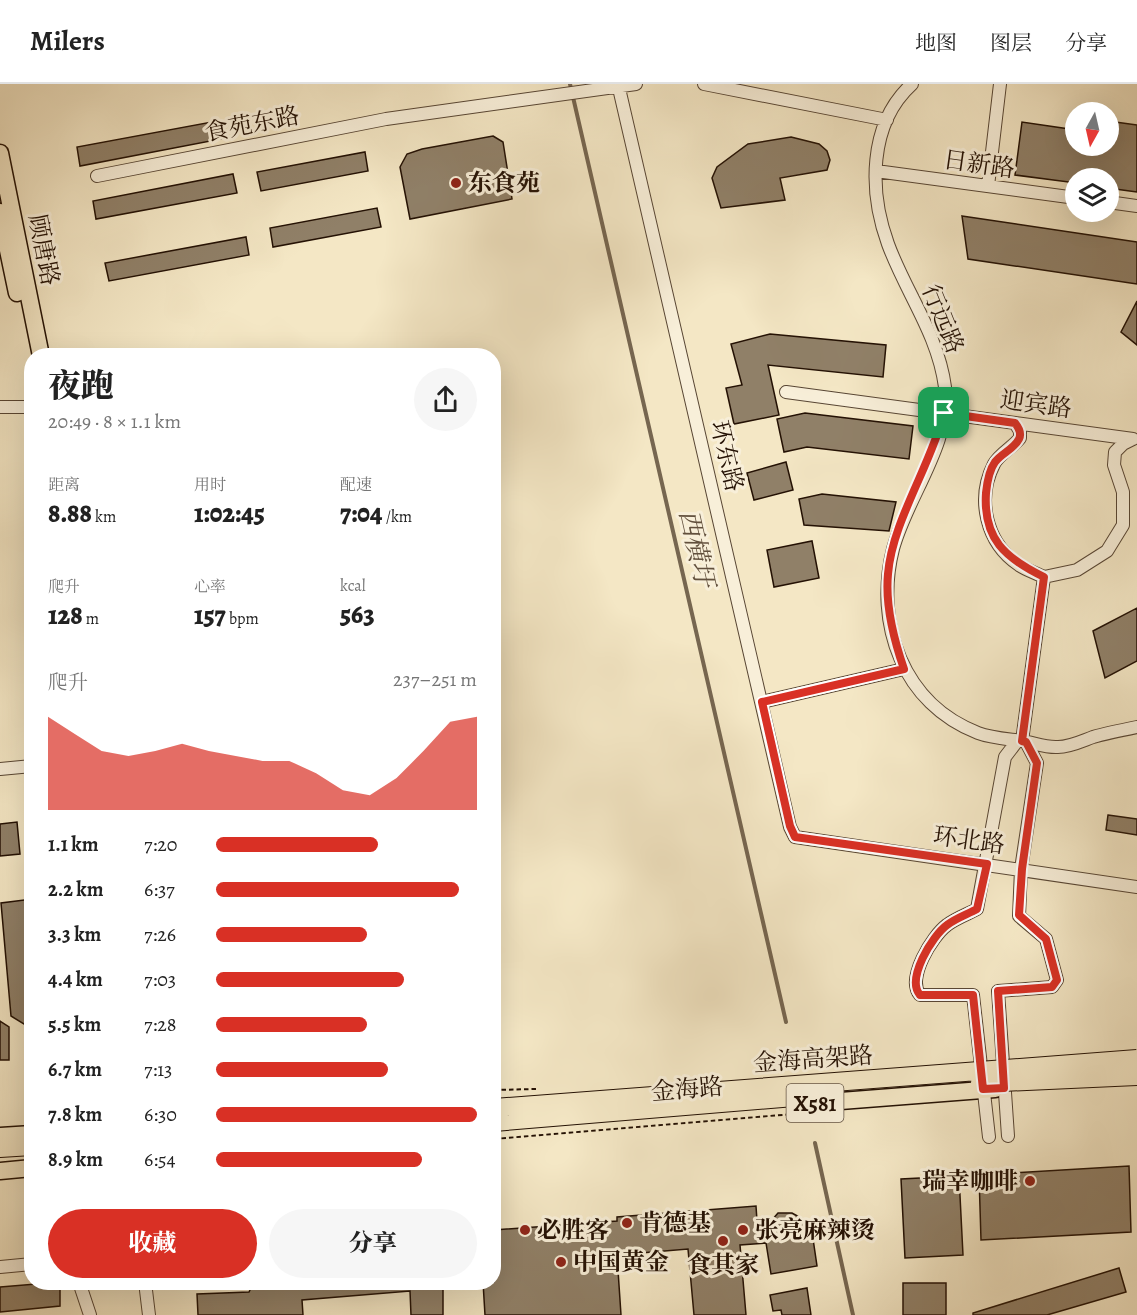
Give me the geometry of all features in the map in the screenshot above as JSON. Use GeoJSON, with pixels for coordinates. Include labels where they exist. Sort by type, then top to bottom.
{"type":"FeatureCollection","features":[{"type":"Feature","properties":{"kind":"highway","name":"金海高架路"},"geometry":{"type":"LineString","coordinates":[[501,1107],[1137,1059]]}},
{"type":"Feature","properties":{"kind":"highway","name":"金海高架路"},"geometry":{"type":"LineString","coordinates":[[501,1121],[950,1084],[1137,1076]]}},
{"type":"Feature","properties":{"kind":"highway"},"geometry":{"type":"LineString","coordinates":[[0,1148],[24,1146]]}},
{"type":"Feature","properties":{"kind":"highway"},"geometry":{"type":"LineString","coordinates":[[0,1159],[24,1158]]}},
{"type":"Feature","properties":{"kind":"main road","name":"顾唐路"},"geometry":{"type":"LineString","coordinates":[[0,153],[39,348]]}},
{"type":"Feature","properties":{"kind":"main road","name":"顾唐路"},"geometry":{"type":"LineString","coordinates":[[0,212],[29,348]]}},
{"type":"Feature","properties":{"kind":"main road","name":"金海路"},"geometry":{"type":"LineString","coordinates":[[501,1099],[1137,1054]]}},
{"type":"Feature","properties":{"kind":"main road","name":"金海路"},"geometry":{"type":"LineString","coordinates":[[501,1129],[983,1089],[1137,1082]]}},
{"type":"Feature","properties":{"kind":"main road"},"geometry":{"type":"LineString","coordinates":[[0,1136],[24,1134]]}},
{"type":"Feature","properties":{"kind":"main road"},"geometry":{"type":"LineString","coordinates":[[0,1171],[24,1169]]}},
{"type":"Feature","properties":{"kind":"street","name":"食苑东路"},"geometry":{"type":"LineString","coordinates":[[97,176],[386,119],[594,88],[636,84]]}},
{"type":"Feature","properties":{"kind":"street"},"geometry":{"type":"LineString","coordinates":[[704,84],[886,120]]}},
{"type":"Feature","properties":{"kind":"street","name":"行远路"},"geometry":{"type":"LineString","coordinates":[[912,84],[900,95],[886,120],[876,151],[876,187],[888,244],[931,332],[945,388],[944,413],[937,441],[906,513],[888,574],[894,642],[904,669],[916,688],[934,707],[955,722],[980,734],[1058,747],[1137,727]]}},
{"type":"Feature","properties":{"kind":"street"},"geometry":{"type":"LineString","coordinates":[[988,186],[1000,84]]}},
{"type":"Feature","properties":{"kind":"street","name":"环东路"},"geometry":{"type":"LineString","coordinates":[[618,85],[790,826],[795,837]]}},
{"type":"Feature","properties":{"kind":"street","name":"日新路"},"geometry":{"type":"LineString","coordinates":[[876,171],[1065,196]]}},
{"type":"Feature","properties":{"kind":"street"},"geometry":{"type":"LineString","coordinates":[[1119,204],[1137,206]]}},
{"type":"Feature","properties":{"kind":"street","name":"迎宾路"},"geometry":{"type":"LineString","coordinates":[[786,392],[1135,439]]}},
{"type":"Feature","properties":{"kind":"street"},"geometry":{"type":"LineString","coordinates":[[0,407],[24,407]]}},
{"type":"Feature","properties":{"kind":"street"},"geometry":{"type":"LineString","coordinates":[[1015,423],[1020,431],[1020,438],[995,462],[987,485],[985,508],[990,530],[1000,548],[1018,565],[1044,577],[1077,570],[1107,551],[1123,525],[1123,492],[1114,465],[1115,453],[1123,444],[1135,439]]}},
{"type":"Feature","properties":{"kind":"street"},"geometry":{"type":"LineString","coordinates":[[989,1137],[973,995],[920,995],[915,990],[914,981],[929,945],[947,925],[977,909],[1005,757],[1022,741],[1044,577]]}},
{"type":"Feature","properties":{"kind":"street"},"geometry":{"type":"LineString","coordinates":[[762,702],[904,669]]}},
{"type":"Feature","properties":{"kind":"street"},"geometry":{"type":"LineString","coordinates":[[1008,1136],[998,991],[1052,987],[1057,980],[1046,939],[1019,915],[1022,869],[1037,763],[1022,741]]}},
{"type":"Feature","properties":{"kind":"street"},"geometry":{"type":"LineString","coordinates":[[0,769],[24,767]]}},
{"type":"Feature","properties":{"kind":"street","name":"环北路"},"geometry":{"type":"LineString","coordinates":[[795,837],[1137,887]]}},
{"type":"Feature","properties":{"kind":"street"},"geometry":{"type":"LineString","coordinates":[[0,1267],[24,1265]]}},
{"type":"Feature","properties":{"kind":"street"},"geometry":{"type":"LineString","coordinates":[[82,1290],[90,1315]]}},
{"type":"Feature","properties":{"kind":"street"},"geometry":{"type":"LineString","coordinates":[[146,1290],[148,1315]]}},
{"type":"Feature","properties":{"kind":"building"},"geometry":{"type":"Polygon","coordinates":[[[217,121],[221,139],[80,166],[77,147],[217,121]]]}},
{"type":"Feature","properties":{"kind":"building"},"geometry":{"type":"Polygon","coordinates":[[[1022,122],[1065,128],[1065,156],[1119,156],[1119,123],[1137,125],[1137,192],[1119,190],[1119,168],[1065,168],[1065,182],[1015,175],[1022,122]]]}},
{"type":"Feature","properties":{"kind":"building","name":"东食苑"},"geometry":{"type":"Polygon","coordinates":[[[493,136],[503,142],[512,199],[410,219],[400,167],[407,154],[422,149],[493,136]]]}},
{"type":"Feature","properties":{"kind":"building"},"geometry":{"type":"Polygon","coordinates":[[[791,137],[819,144],[827,151],[830,160],[827,170],[780,178],[785,200],[721,208],[712,178],[717,167],[748,144],[791,137]]]}},
{"type":"Feature","properties":{"kind":"building"},"geometry":{"type":"Polygon","coordinates":[[[365,152],[368,171],[261,191],[257,172],[365,152]]]}},
{"type":"Feature","properties":{"kind":"building"},"geometry":{"type":"Polygon","coordinates":[[[233,174],[237,193],[96,219],[93,201],[233,174]]]}},
{"type":"Feature","properties":{"kind":"building"},"geometry":{"type":"Polygon","coordinates":[[[377,208],[381,227],[273,247],[270,228],[377,208]]]}},
{"type":"Feature","properties":{"kind":"building"},"geometry":{"type":"Polygon","coordinates":[[[962,216],[1137,242],[1137,284],[968,259],[962,216]]]}},
{"type":"Feature","properties":{"kind":"building"},"geometry":{"type":"Polygon","coordinates":[[[246,237],[249,255],[109,281],[105,263],[246,237]]]}},
{"type":"Feature","properties":{"kind":"building"},"geometry":{"type":"Polygon","coordinates":[[[1137,301],[1137,345],[1121,332],[1137,301]]]}},
{"type":"Feature","properties":{"kind":"building"},"geometry":{"type":"Polygon","coordinates":[[[770,334],[886,345],[883,377],[768,365],[779,415],[734,424],[726,388],[742,385],[731,344],[770,334]]]}},
{"type":"Feature","properties":{"kind":"building"},"geometry":{"type":"Polygon","coordinates":[[[805,413],[913,426],[909,459],[807,447],[784,452],[777,419],[805,413]]]}},
{"type":"Feature","properties":{"kind":"building"},"geometry":{"type":"Polygon","coordinates":[[[786,462],[793,490],[754,500],[747,473],[786,462]]]}},
{"type":"Feature","properties":{"kind":"building"},"geometry":{"type":"Polygon","coordinates":[[[822,494],[896,502],[889,531],[804,525],[799,499],[822,494]]]}},
{"type":"Feature","properties":{"kind":"building"},"geometry":{"type":"Polygon","coordinates":[[[812,541],[819,578],[774,587],[767,550],[812,541]]]}},
{"type":"Feature","properties":{"kind":"building"},"geometry":{"type":"Polygon","coordinates":[[[1137,608],[1137,661],[1105,678],[1093,631],[1137,608]]]}},
{"type":"Feature","properties":{"kind":"building"},"geometry":{"type":"Polygon","coordinates":[[[1108,815],[1137,819],[1137,835],[1106,830],[1108,815]]]}},
{"type":"Feature","properties":{"kind":"building"},"geometry":{"type":"Polygon","coordinates":[[[17,822],[20,854],[0,856],[0,824],[17,822]]]}},
{"type":"Feature","properties":{"kind":"building"},"geometry":{"type":"Polygon","coordinates":[[[24,900],[24,1024],[11,1016],[1,903],[24,900]]]}},
{"type":"Feature","properties":{"kind":"building"},"geometry":{"type":"Polygon","coordinates":[[[0,1021],[9,1027],[9,1060],[0,1060],[0,1021]]]}},
{"type":"Feature","properties":{"kind":"building"},"geometry":{"type":"Polygon","coordinates":[[[1129,1166],[1131,1232],[981,1240],[979,1175],[1129,1166]]]}},
{"type":"Feature","properties":{"kind":"building"},"geometry":{"type":"Polygon","coordinates":[[[959,1176],[963,1255],[905,1258],[901,1179],[959,1176]]]}},
{"type":"Feature","properties":{"kind":"building"},"geometry":{"type":"Polygon","coordinates":[[[756,1206],[758,1236],[778,1213],[792,1213],[805,1220],[812,1232],[817,1266],[771,1274],[766,1243],[740,1245],[746,1315],[694,1315],[688,1249],[617,1255],[621,1315],[485,1315],[483,1290],[501,1290],[501,1229],[617,1221],[617,1217],[756,1206]]]}},
{"type":"Feature","properties":{"kind":"building"},"geometry":{"type":"Polygon","coordinates":[[[1119,1268],[1126,1292],[1047,1315],[973,1315],[973,1313],[1119,1268]]]}},
{"type":"Feature","properties":{"kind":"building"},"geometry":{"type":"Polygon","coordinates":[[[903,1283],[946,1283],[946,1315],[903,1315],[903,1283]]]}},
{"type":"Feature","properties":{"kind":"building"},"geometry":{"type":"Polygon","coordinates":[[[24,1285],[24,1290],[60,1290],[60,1306],[0,1312],[0,1287],[24,1285]]]}},
{"type":"Feature","properties":{"kind":"building"},"geometry":{"type":"Polygon","coordinates":[[[807,1288],[811,1315],[782,1315],[781,1310],[773,1311],[770,1295],[807,1288]]]}},
{"type":"Feature","properties":{"kind":"building"},"geometry":{"type":"Polygon","coordinates":[[[250,1290],[443,1290],[443,1315],[411,1315],[410,1291],[302,1300],[303,1315],[198,1315],[197,1294],[249,1292],[250,1290]]]}},
{"type":"Feature","properties":{"kind":"waterway","name":"西横圩"},"geometry":{"type":"LineString","coordinates":[[570,84],[786,1022]]}},
{"type":"Feature","properties":{"kind":"waterway"},"geometry":{"type":"LineString","coordinates":[[815,1143],[853,1315]]}},
{"type":"Feature","properties":{"kind":"place","name":"东食苑"},"geometry":{"type":"Point","coordinates":[456,183]}},
{"type":"Feature","properties":{"kind":"place","name":"瑞幸咖啡"},"geometry":{"type":"Point","coordinates":[1030,1181]}},
{"type":"Feature","properties":{"kind":"place","name":"肯德基"},"geometry":{"type":"Point","coordinates":[627,1223]}},
{"type":"Feature","properties":{"kind":"place","name":"必胜客"},"geometry":{"type":"Point","coordinates":[525,1230]}},
{"type":"Feature","properties":{"kind":"place","name":"张亮麻辣烫"},"geometry":{"type":"Point","coordinates":[743,1230]}},
{"type":"Feature","properties":{"kind":"place","name":"食其家"},"geometry":{"type":"Point","coordinates":[723,1241]}},
{"type":"Feature","properties":{"kind":"place","name":"中国黄金"},"geometry":{"type":"Point","coordinates":[561,1262]}},
{"type":"Feature","properties":{"kind":"route"},"geometry":{"type":"LineString","coordinates":[[944,413],[1015,423],[1020,431],[1020,438],[995,462],[987,485],[985,508],[990,530],[1000,548],[1018,565],[1044,577],[1022,741],[1026,742],[1037,763],[1022,869],[1019,915],[1046,939],[1057,980],[1052,987],[998,991],[1004,1088],[983,1089],[973,995],[920,995],[915,990],[914,981],[929,945],[947,925],[977,909],[987,864],[795,837],[790,826],[762,702],[904,669],[894,642],[888,574],[894,547],[937,441],[944,413]]}}]}
